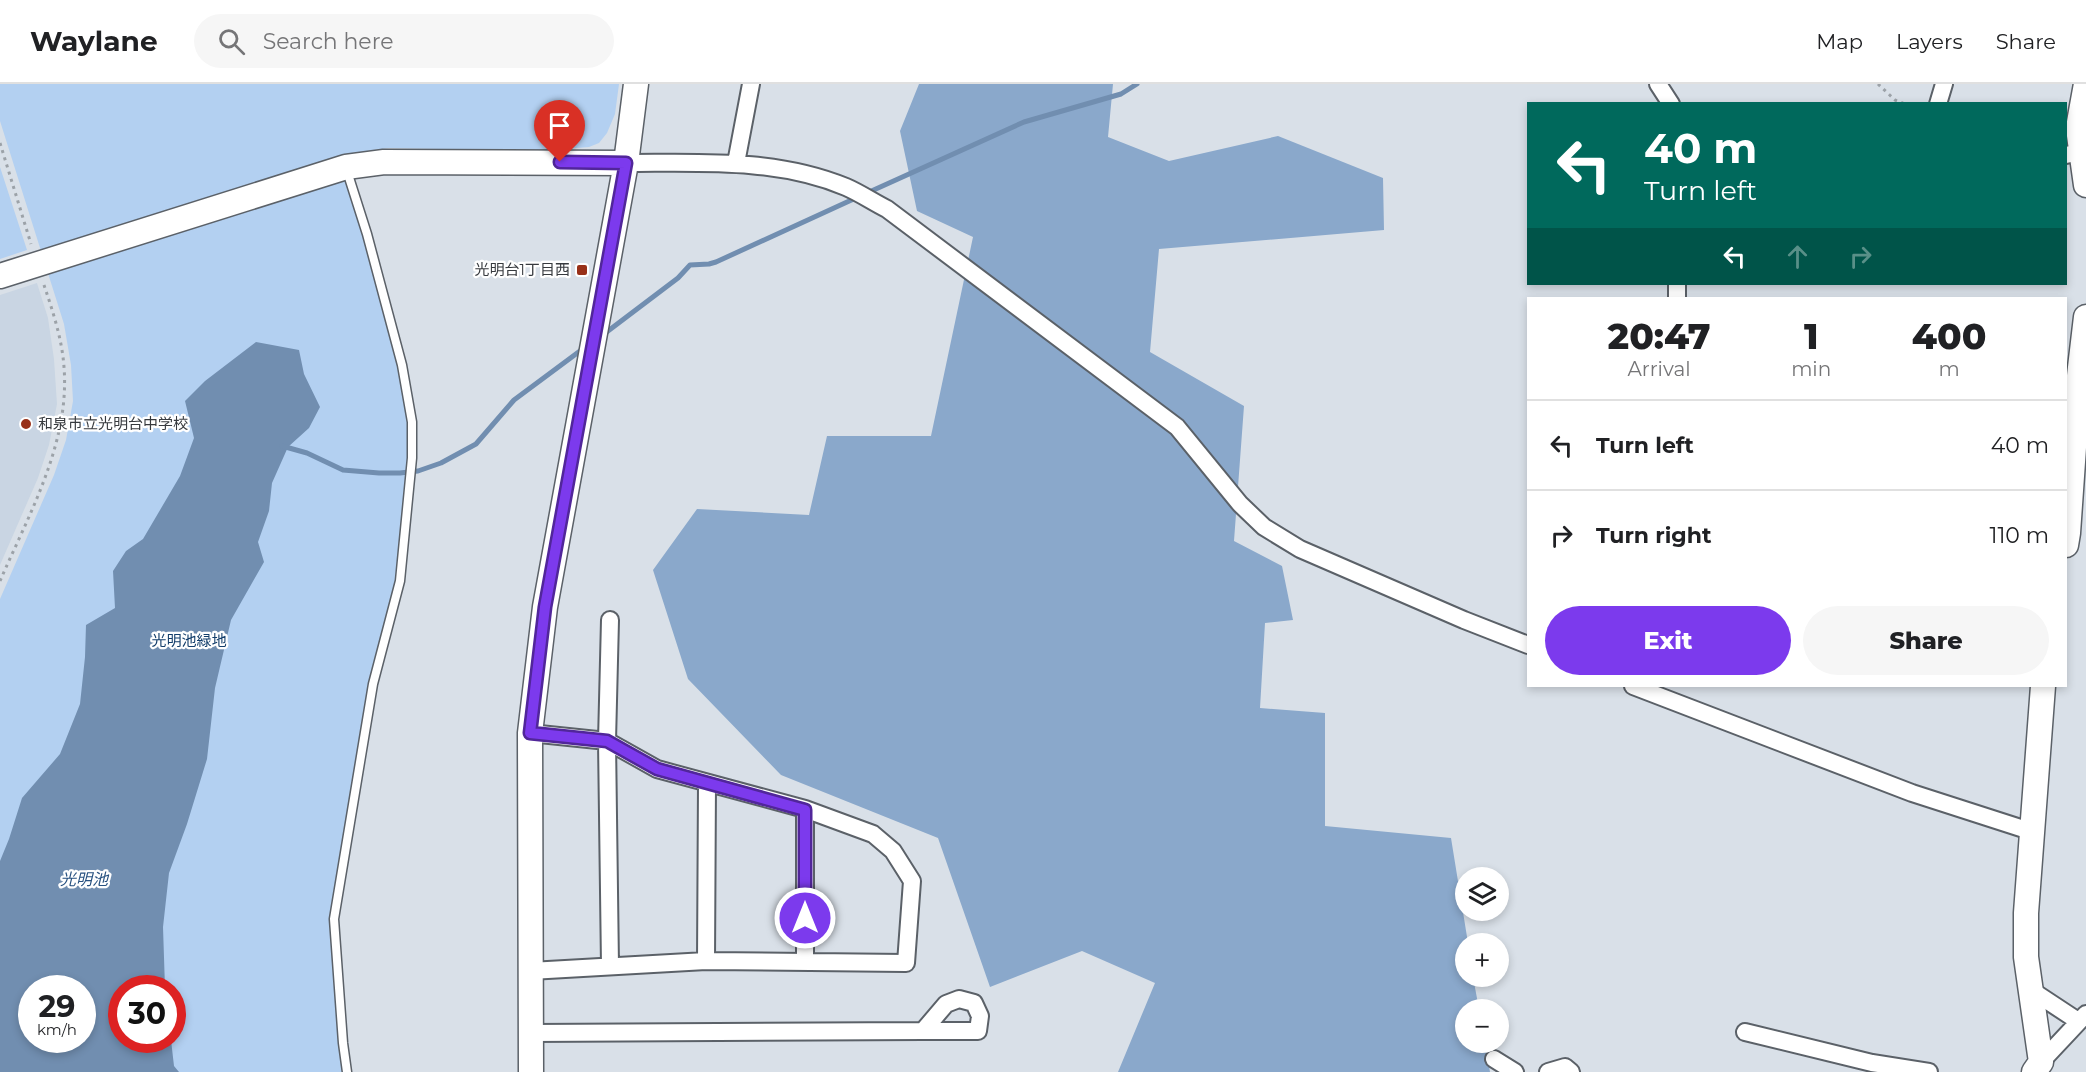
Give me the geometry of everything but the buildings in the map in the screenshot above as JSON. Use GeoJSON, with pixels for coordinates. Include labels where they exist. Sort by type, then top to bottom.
{"type":"FeatureCollection","features":[{"type":"Feature","properties":{"kind":"street"},"geometry":{"type":"LineString","coordinates":[[531,1072],[530,733],[545,607],[626,163],[636,84]]}},
{"type":"Feature","properties":{"kind":"street"},"geometry":{"type":"LineString","coordinates":[[736,163],[751,84]]}},
{"type":"Feature","properties":{"kind":"street"},"geometry":{"type":"LineString","coordinates":[[1658,84],[1670,102]]}},
{"type":"Feature","properties":{"kind":"street"},"geometry":{"type":"LineString","coordinates":[[1939,102],[1944,84]]}},
{"type":"Feature","properties":{"kind":"street"},"geometry":{"type":"LineString","coordinates":[[2086,84],[2073,153],[2086,185]]}},
{"type":"Feature","properties":{"kind":"street"},"geometry":{"type":"LineString","coordinates":[[0,276],[346,167],[384,162],[736,163],[761,165],[815,177],[847,188],[887,209],[1177,427],[1240,504],[1264,527],[1300,549],[1527,645]]}},
{"type":"Feature","properties":{"kind":"street"},"geometry":{"type":"LineString","coordinates":[[2067,539],[2079,376],[2086,317]]}},
{"type":"Feature","properties":{"kind":"street"},"geometry":{"type":"LineString","coordinates":[[610,620],[607,741],[610,966]]}},
{"type":"Feature","properties":{"kind":"street"},"geometry":{"type":"LineString","coordinates":[[1636,687],[1912,793],[2033,832]]}},
{"type":"Feature","properties":{"kind":"street"},"geometry":{"type":"LineString","coordinates":[[2038,1067],[2026,957],[2026,913],[2043,687]]}},
{"type":"Feature","properties":{"kind":"street"},"geometry":{"type":"LineString","coordinates":[[530,733],[607,741],[657,769],[805,810],[873,834],[893,851],[912,881],[906,963],[706,961],[530,971]]}},
{"type":"Feature","properties":{"kind":"street"},"geometry":{"type":"LineString","coordinates":[[706,961],[707,784]]}},
{"type":"Feature","properties":{"kind":"street"},"geometry":{"type":"LineString","coordinates":[[805,810],[805,962]]}},
{"type":"Feature","properties":{"kind":"street"},"geometry":{"type":"LineString","coordinates":[[2031,990],[2082,1018],[2038,1067]]}},
{"type":"Feature","properties":{"kind":"street"},"geometry":{"type":"LineString","coordinates":[[531,1033],[922,1031]]}},
{"type":"Feature","properties":{"kind":"street"},"geometry":{"type":"LineString","coordinates":[[1745,1032],[1872,1063],[1929,1072]]}},
{"type":"Feature","properties":{"kind":"street"},"geometry":{"type":"LineString","coordinates":[[1494,1059],[1515,1072]]}},
{"type":"Feature","properties":{"kind":"street"},"geometry":{"type":"LineString","coordinates":[[1548,1072],[1565,1067],[1571,1072]]}},
{"type":"Feature","properties":{"kind":"lane"},"geometry":{"type":"LineString","coordinates":[[346,167],[367,234],[402,365],[412,422],[412,458],[400,581],[373,684],[334,919],[347,1072]]}},
{"type":"Feature","properties":{"kind":"path"},"geometry":{"type":"LineString","coordinates":[[1878,84],[1900,102]]}},
{"type":"Feature","properties":{"kind":"path"},"geometry":{"type":"LineString","coordinates":[[0,142],[57,327],[64,366],[64,398],[57,439],[48,470],[0,581]]}},
{"type":"Feature","properties":{"kind":"shaded area"},"geometry":{"type":"Polygon","coordinates":[[[919,84],[1113,84],[1108,137],[1169,161],[1278,136],[1383,178],[1384,230],[1159,249],[1150,352],[1244,406],[1234,541],[1282,566],[1293,620],[1265,623],[1260,708],[1325,713],[1325,826],[1451,838],[1456,867],[1455,921],[1464,921],[1466,933],[1455,933],[1455,987],[1475,987],[1477,999],[1455,999],[1455,1053],[1487,1053],[1490,1072],[1118,1072],[1155,983],[1082,951],[990,987],[938,838],[781,775],[688,679],[653,570],[697,509],[809,515],[827,436],[931,436],[973,237],[917,211],[900,131],[919,84]]]}},
{"type":"Feature","properties":{"kind":"shaded area","name":"和泉市立光明台中学校"},"geometry":{"type":"Polygon","coordinates":[[[37,283],[48,318],[57,404],[49,445],[38,478],[0,565],[0,295],[37,283]]]}},
{"type":"Feature","properties":{"kind":"green space","name":"光明池緑地"},"geometry":{"type":"Polygon","coordinates":[[[0,84],[619,84],[615,114],[607,133],[599,143],[589,147],[538,151],[389,148],[342,157],[367,234],[412,422],[400,581],[373,684],[334,919],[347,1072],[0,1072],[0,599],[54,475],[66,440],[73,401],[71,365],[64,324],[0,121],[0,84]]]}},
{"type":"Feature","properties":{"kind":"green space"},"geometry":{"type":"Polygon","coordinates":[[[0,167],[27,250],[0,259],[0,167]]]}},
{"type":"Feature","properties":{"kind":"water","name":"光明池"},"geometry":{"type":"Polygon","coordinates":[[[256,342],[299,350],[304,374],[320,407],[309,428],[288,447],[272,483],[269,511],[258,542],[264,562],[231,620],[215,688],[207,759],[169,873],[163,927],[165,975],[108,975],[108,1053],[172,1053],[174,1066],[179,1072],[0,1072],[0,861],[22,798],[60,754],[80,704],[86,625],[115,608],[113,571],[126,551],[143,539],[180,476],[194,438],[185,401],[205,381],[256,342]]]}},
{"type":"Feature","properties":{"kind":"waterway"},"geometry":{"type":"LineString","coordinates":[[867,193],[1024,122],[1121,94],[1137,84]]}},
{"type":"Feature","properties":{"kind":"waterway"},"geometry":{"type":"LineString","coordinates":[[604,334],[678,278],[690,265],[716,262],[858,197]]}},
{"type":"Feature","properties":{"kind":"waterway"},"geometry":{"type":"LineString","coordinates":[[282,446],[307,453],[343,470],[379,473],[418,471],[441,463],[476,444],[514,400],[584,348]]}},
{"type":"Feature","properties":{"kind":"place","name":"光明台1丁目西"},"geometry":{"type":"Point","coordinates":[582,270]}},
{"type":"Feature","properties":{"kind":"place","name":"和泉市立光明台中学校"},"geometry":{"type":"Point","coordinates":[26,424]}},
{"type":"Feature","properties":{"kind":"route"},"geometry":{"type":"LineString","coordinates":[[560,162],[626,163],[545,607],[530,733],[607,741],[657,769],[805,810],[805,918]]}}]}
